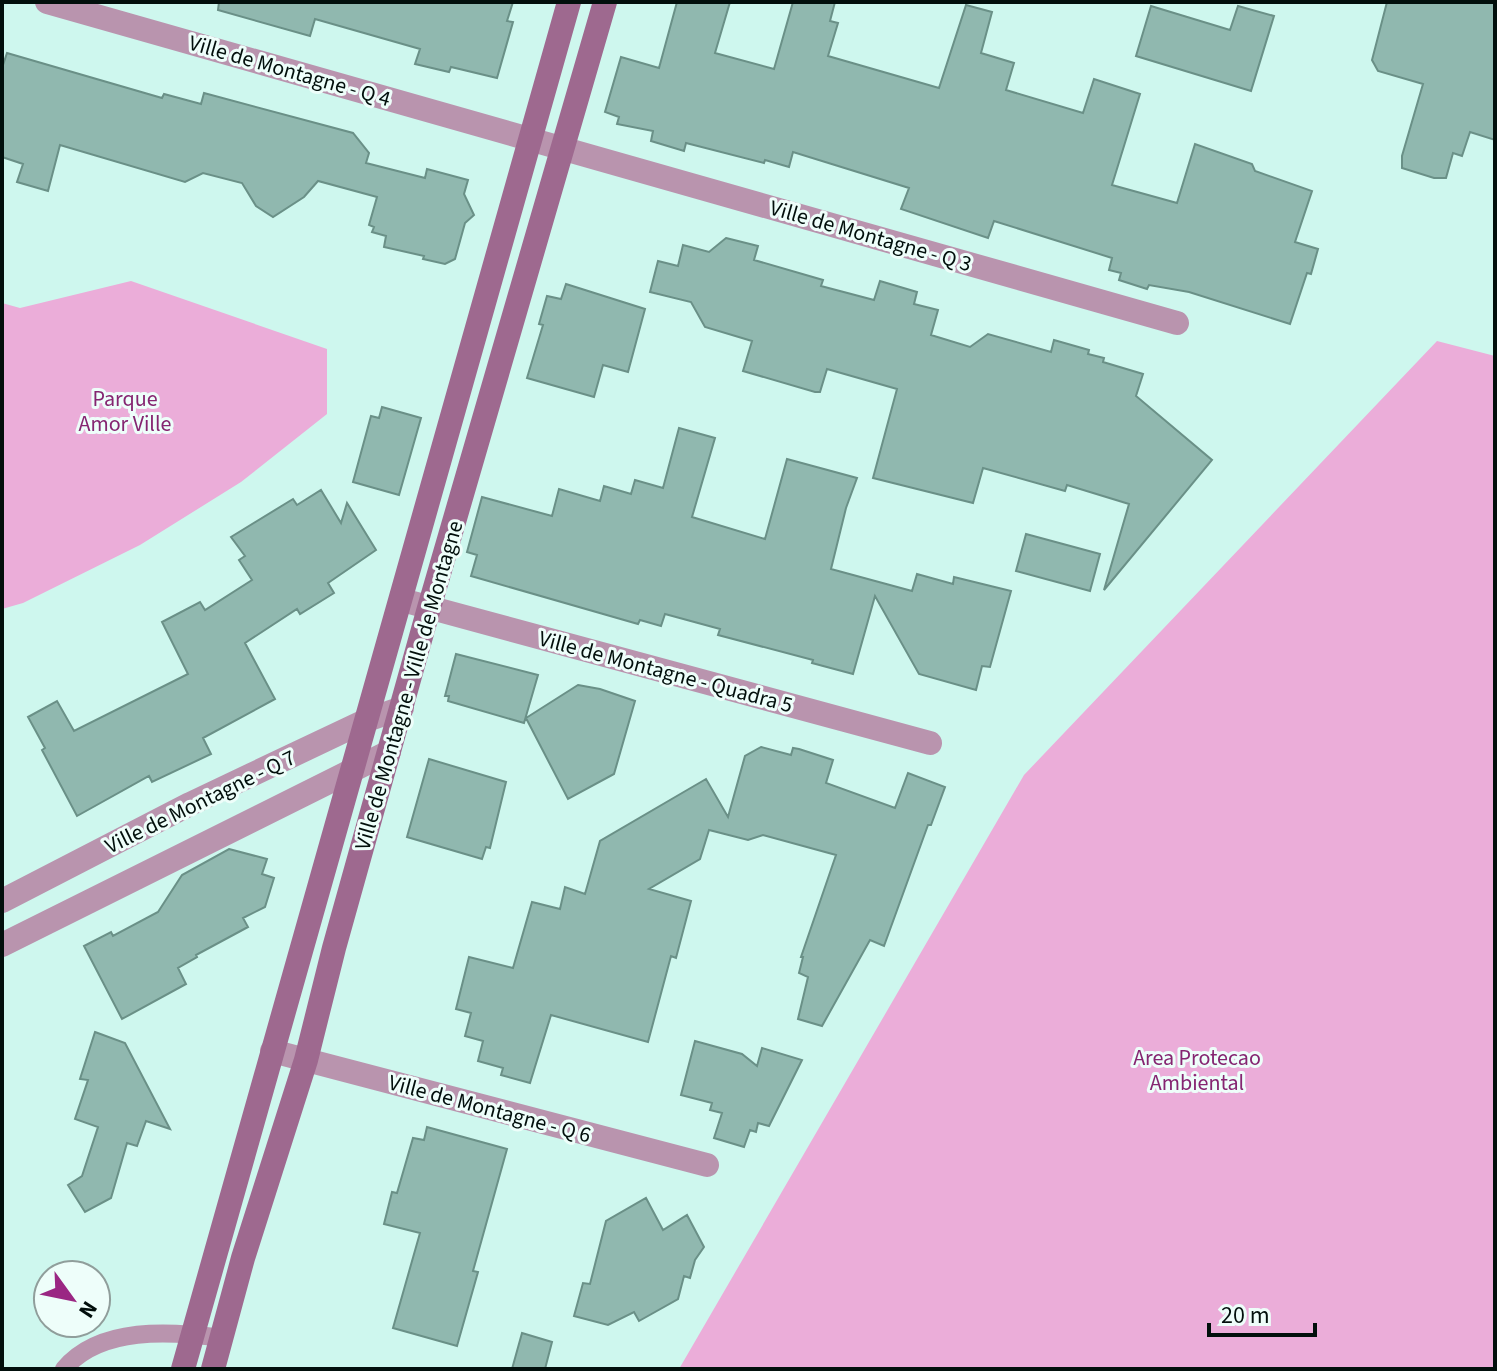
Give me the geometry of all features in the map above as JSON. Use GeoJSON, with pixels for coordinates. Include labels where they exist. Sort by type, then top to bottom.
{"type":"FeatureCollection","features":[{"type":"Feature","properties":{"kind":"street","name":"Ville de Montagne - Q 4"},"geometry":{"type":"LineString","coordinates":[[47,2],[564,148]]}},
{"type":"Feature","properties":{"kind":"street","name":"Ville de Montagne - Ville de Montagne"},"geometry":{"type":"LineString","coordinates":[[183,1369],[569,2]]}},
{"type":"Feature","properties":{"kind":"street","name":"Ville de Montagne - Ville de Montagne"},"geometry":{"type":"LineString","coordinates":[[213,1369],[243,1258],[306,1060],[429,608],[605,2]]}},
{"type":"Feature","properties":{"kind":"street","name":"Ville de Montagne - Q 3"},"geometry":{"type":"LineString","coordinates":[[564,148],[1177,323]]}},
{"type":"Feature","properties":{"kind":"street","name":"Ville de Montagne - Quadra 5"},"geometry":{"type":"LineString","coordinates":[[402,600],[930,743]]}},
{"type":"Feature","properties":{"kind":"street","name":"Ville de Montagne - Q 7"},"geometry":{"type":"LineString","coordinates":[[2,901],[190,804],[367,720],[402,708]]}},
{"type":"Feature","properties":{"kind":"street","name":"Ville de Montagne - Q 7"},"geometry":{"type":"LineString","coordinates":[[2,945],[389,752]]}},
{"type":"Feature","properties":{"kind":"street","name":"Ville de Montagne - Q 6"},"geometry":{"type":"LineString","coordinates":[[272,1051],[707,1165]]}},
{"type":"Feature","properties":{"kind":"lane"},"geometry":{"type":"LineString","coordinates":[[64,1369],[90,1347],[111,1340],[192,1334],[222,1338]]}},
{"type":"Feature","properties":{"kind":"green space","name":"Parque Amor Ville"},"geometry":{"type":"Polygon","coordinates":[[[131,281],[327,349],[327,414],[241,482],[140,545],[23,603],[2,609],[2,303],[20,308],[131,281]]]}},
{"type":"Feature","properties":{"kind":"green space","name":"Area Protecao Ambiental"},"geometry":{"type":"Polygon","coordinates":[[[1437,341],[1495,356],[1495,1369],[679,1369],[1024,775],[1437,341]]]}},
{"type":"Feature","properties":{"kind":"building"},"geometry":{"type":"Polygon","coordinates":[[[219,2],[513,2],[507,21],[513,22],[497,78],[451,67],[449,72],[415,64],[420,49],[315,19],[310,36],[218,10],[219,2]]]}},
{"type":"Feature","properties":{"kind":"building"},"geometry":{"type":"Polygon","coordinates":[[[677,2],[730,2],[715,53],[774,69],[793,2],[835,2],[830,21],[838,23],[828,56],[939,88],[966,5],[992,12],[981,53],[1014,63],[1006,90],[1083,113],[1094,79],[1140,94],[1112,185],[1177,203],[1195,144],[1252,164],[1255,171],[1312,191],[1295,242],[1318,249],[1290,324],[1189,292],[1149,285],[1147,289],[1119,280],[1121,273],[1109,270],[1112,258],[994,221],[988,238],[901,209],[909,188],[793,152],[789,167],[686,143],[684,151],[651,141],[653,131],[617,124],[619,117],[605,112],[621,57],[659,68],[677,2]]]}},
{"type":"Feature","properties":{"kind":"building"},"geometry":{"type":"Polygon","coordinates":[[[1387,2],[1495,2],[1495,140],[1470,132],[1462,156],[1453,153],[1446,178],[1434,178],[1402,168],[1402,156],[1423,84],[1378,71],[1372,60],[1387,2]]]}},
{"type":"Feature","properties":{"kind":"building"},"geometry":{"type":"Polygon","coordinates":[[[1151,6],[1230,30],[1238,6],[1274,16],[1251,91],[1136,56],[1151,6]]]}},
{"type":"Feature","properties":{"kind":"building"},"geometry":{"type":"Polygon","coordinates":[[[7,53],[162,98],[164,94],[201,104],[204,93],[353,133],[369,153],[366,163],[425,178],[427,169],[468,180],[464,194],[474,215],[465,223],[455,259],[445,264],[384,247],[386,236],[372,232],[374,227],[369,225],[377,197],[318,181],[304,197],[273,217],[256,206],[242,183],[203,173],[185,182],[60,145],[48,191],[17,182],[23,164],[2,157],[2,68],[7,53]]]}},
{"type":"Feature","properties":{"kind":"building"},"geometry":{"type":"Polygon","coordinates":[[[726,238],[758,246],[754,260],[823,280],[821,286],[874,300],[880,281],[917,292],[914,304],[938,310],[931,335],[970,347],[988,334],[1051,352],[1054,340],[1089,350],[1088,354],[1104,358],[1103,362],[1143,374],[1136,396],[1212,460],[1104,590],[1129,504],[1067,485],[1065,491],[983,468],[973,503],[873,478],[897,389],[827,369],[820,392],[815,392],[743,371],[752,341],[705,327],[691,302],[650,292],[658,261],[678,266],[683,245],[709,252],[726,238]]]}},
{"type":"Feature","properties":{"kind":"building"},"geometry":{"type":"Polygon","coordinates":[[[566,284],[645,309],[628,372],[603,365],[594,397],[527,378],[543,325],[539,324],[547,296],[561,299],[566,284]]]}},
{"type":"Feature","properties":{"kind":"building"},"geometry":{"type":"Polygon","coordinates":[[[382,407],[421,418],[399,495],[353,482],[371,416],[379,418],[382,407]]]}},
{"type":"Feature","properties":{"kind":"building"},"geometry":{"type":"Polygon","coordinates":[[[679,428],[715,438],[692,517],[765,539],[787,459],[857,478],[831,569],[912,591],[917,574],[953,584],[954,577],[1011,591],[990,667],[982,666],[976,690],[919,674],[875,596],[853,674],[718,635],[720,629],[665,614],[661,626],[640,620],[638,624],[471,576],[477,555],[467,552],[482,497],[552,516],[559,489],[600,501],[604,486],[631,494],[635,480],[663,488],[679,428]]]}},
{"type":"Feature","properties":{"kind":"building"},"geometry":{"type":"Polygon","coordinates":[[[321,490],[341,523],[347,503],[376,550],[328,583],[334,593],[300,614],[297,609],[245,643],[275,699],[203,738],[211,754],[152,782],[149,776],[77,816],[28,717],[57,701],[74,731],[188,674],[162,622],[200,602],[205,610],[252,580],[239,560],[245,556],[231,537],[293,499],[297,505],[321,490]]]}},
{"type":"Feature","properties":{"kind":"building"},"geometry":{"type":"Polygon","coordinates":[[[1026,534],[1100,554],[1090,591],[1016,571],[1026,534]]]}},
{"type":"Feature","properties":{"kind":"building"},"geometry":{"type":"Polygon","coordinates":[[[456,654],[538,675],[524,723],[448,701],[449,696],[445,696],[456,654]]]}},
{"type":"Feature","properties":{"kind":"building"},"geometry":{"type":"Polygon","coordinates":[[[578,685],[635,701],[614,774],[568,799],[526,718],[578,685]]]}},
{"type":"Feature","properties":{"kind":"building"},"geometry":{"type":"Polygon","coordinates":[[[761,747],[791,755],[793,748],[799,749],[833,760],[826,783],[895,808],[908,773],[945,787],[884,946],[870,940],[822,1026],[798,1019],[808,977],[799,973],[801,957],[836,855],[763,835],[748,840],[709,830],[700,859],[649,889],[691,901],[676,958],[671,956],[648,1042],[551,1015],[530,1083],[501,1075],[503,1068],[478,1061],[483,1041],[465,1036],[471,1013],[456,1009],[469,957],[513,968],[532,902],[560,909],[565,887],[585,894],[600,841],[706,779],[728,817],[745,756],[761,747]]]}},
{"type":"Feature","properties":{"kind":"building"},"geometry":{"type":"Polygon","coordinates":[[[429,759],[506,782],[490,848],[486,847],[482,859],[407,837],[429,759]]]}},
{"type":"Feature","properties":{"kind":"building"},"geometry":{"type":"Polygon","coordinates":[[[229,849],[267,859],[262,874],[274,878],[265,907],[243,918],[248,927],[178,968],[186,984],[122,1019],[84,946],[111,932],[113,936],[158,912],[182,875],[229,849]]]}},
{"type":"Feature","properties":{"kind":"building"},"geometry":{"type":"Polygon","coordinates":[[[95,1032],[125,1043],[170,1129],[146,1121],[137,1146],[127,1143],[111,1198],[85,1212],[68,1185],[82,1176],[98,1127],[75,1119],[88,1080],[80,1079],[95,1032]]]}},
{"type":"Feature","properties":{"kind":"building"},"geometry":{"type":"Polygon","coordinates":[[[695,1041],[742,1054],[757,1066],[762,1048],[802,1060],[769,1126],[758,1123],[756,1132],[750,1130],[744,1147],[714,1138],[722,1113],[710,1110],[712,1103],[681,1095],[695,1041]]]}},
{"type":"Feature","properties":{"kind":"building"},"geometry":{"type":"Polygon","coordinates":[[[427,1127],[507,1149],[473,1271],[478,1272],[457,1346],[393,1328],[420,1233],[384,1224],[392,1192],[397,1193],[413,1138],[424,1140],[427,1127]]]}},
{"type":"Feature","properties":{"kind":"building"},"geometry":{"type":"Polygon","coordinates":[[[646,1198],[663,1230],[687,1215],[704,1247],[695,1260],[690,1278],[684,1276],[678,1299],[639,1321],[634,1312],[608,1325],[574,1316],[583,1283],[590,1284],[606,1221],[646,1198]]]}},
{"type":"Feature","properties":{"kind":"building"},"geometry":{"type":"Polygon","coordinates":[[[522,1333],[552,1342],[545,1369],[512,1369],[522,1333]]]}}]}
